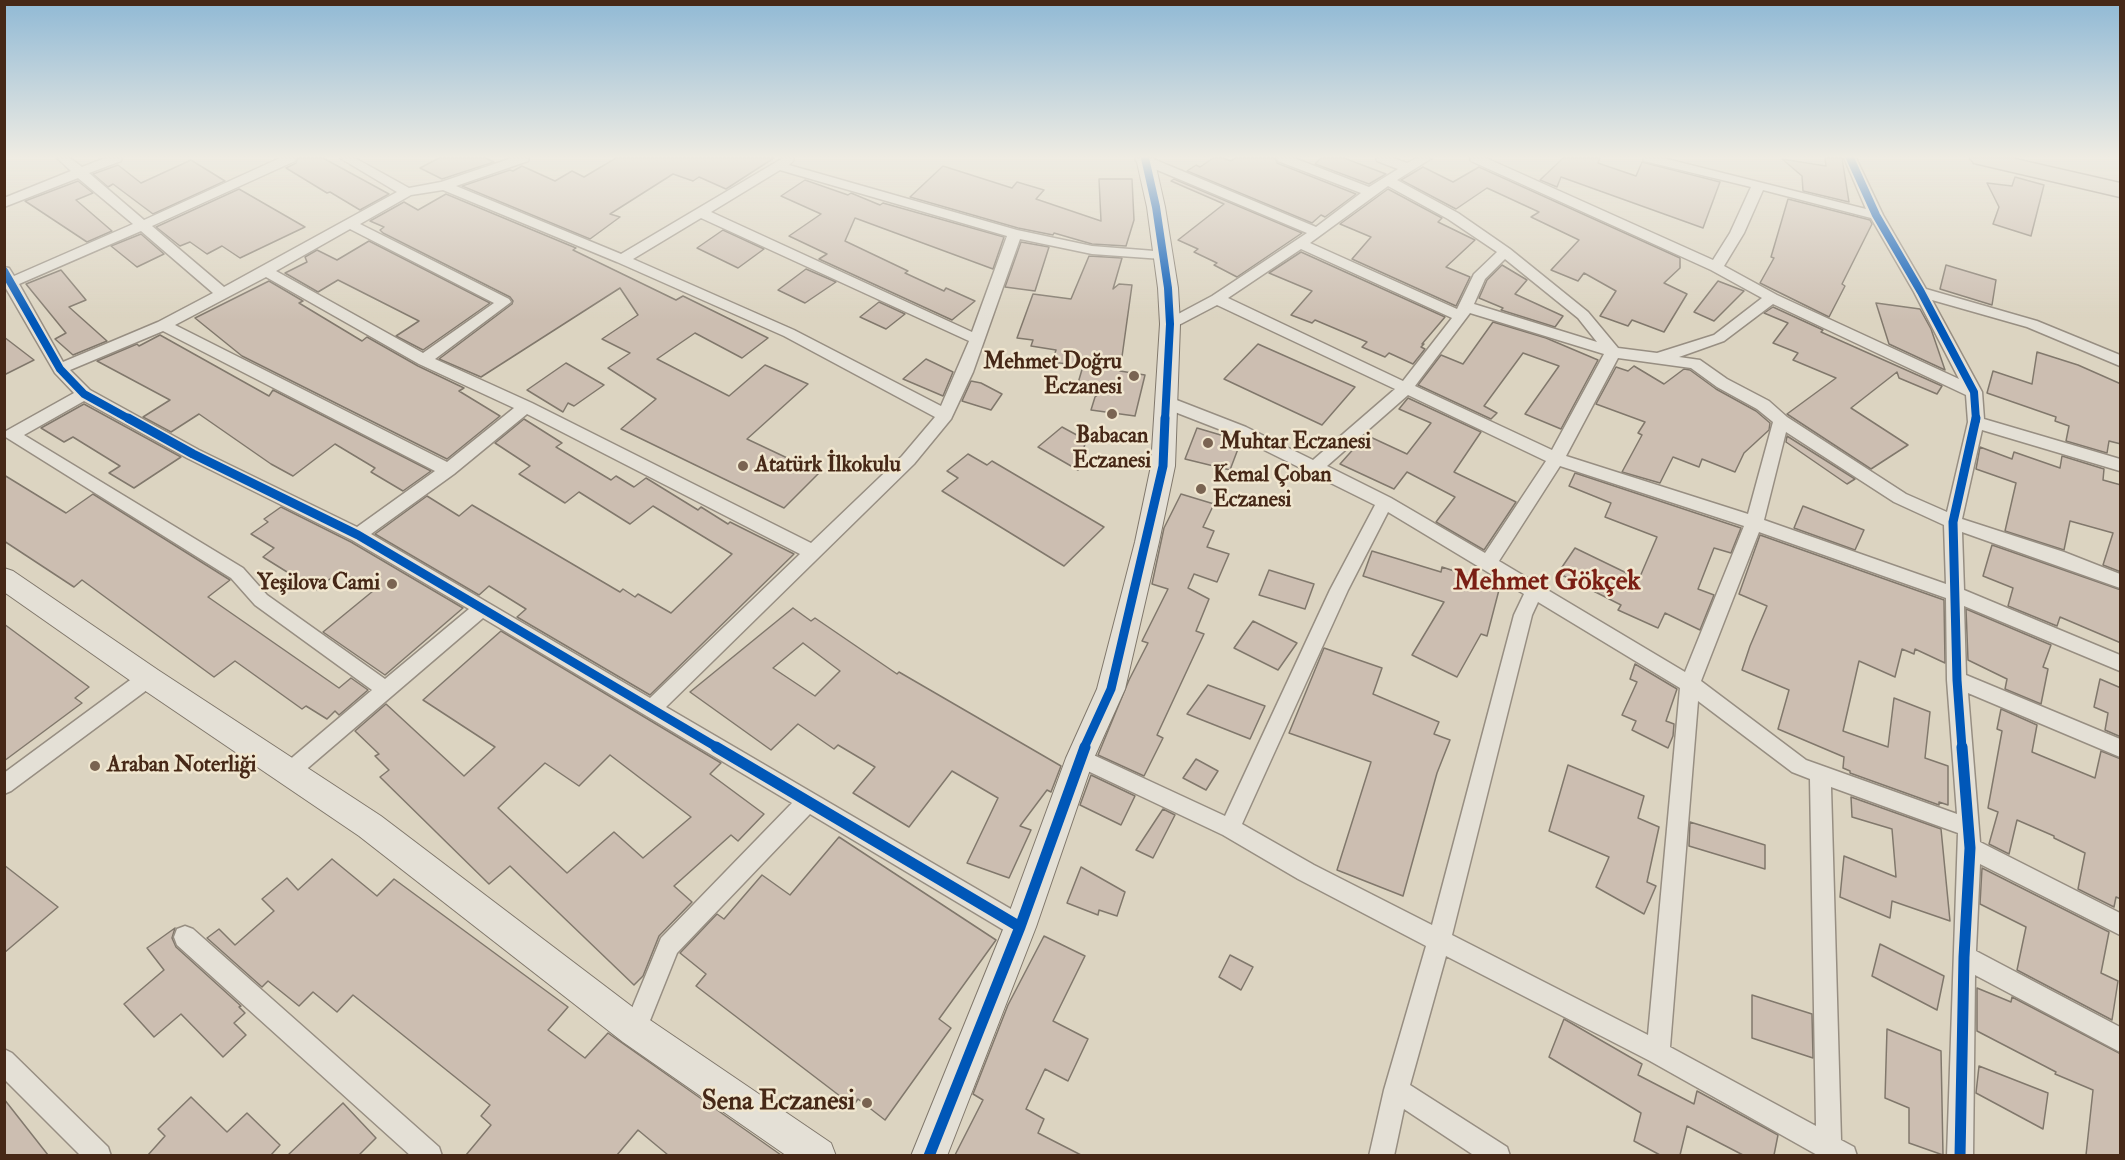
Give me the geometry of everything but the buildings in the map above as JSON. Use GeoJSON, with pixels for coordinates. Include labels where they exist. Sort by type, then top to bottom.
{"type":"FeatureCollection","features":[{"type":"Feature","properties":{"kind":"street"},"geometry":{"type":"LineString","coordinates":[[125,212],[222,293]]}},
{"type":"Feature","properties":{"kind":"street"},"geometry":{"type":"LineString","coordinates":[[171,212],[7,277],[60,369],[84,394],[193,454],[357,535],[652,708],[806,803],[1020,927]]}},
{"type":"Feature","properties":{"kind":"street"},"geometry":{"type":"LineString","coordinates":[[60,369],[163,325],[371,212]]}},
{"type":"Feature","properties":{"kind":"street"},"geometry":{"type":"LineString","coordinates":[[508,212],[622,259],[789,333],[945,415]]}},
{"type":"Feature","properties":{"kind":"street"},"geometry":{"type":"LineString","coordinates":[[622,259],[700,212]]}},
{"type":"Feature","properties":{"kind":"street"},"geometry":{"type":"LineString","coordinates":[[700,212],[976,339]]}},
{"type":"Feature","properties":{"kind":"street"},"geometry":{"type":"LineString","coordinates":[[939,212],[1015,234],[1092,250],[1162,255]]}},
{"type":"Feature","properties":{"kind":"street"},"geometry":{"type":"LineString","coordinates":[[929,1155],[1020,927],[1080,758],[1111,689],[1163,466],[1168,403],[1170,324],[1168,288],[1157,212]]}},
{"type":"Feature","properties":{"kind":"street"},"geometry":{"type":"LineString","coordinates":[[1271,212],[1317,232]]}},
{"type":"Feature","properties":{"kind":"street"},"geometry":{"type":"LineString","coordinates":[[1170,324],[1217,299],[1344,212]]}},
{"type":"Feature","properties":{"kind":"street"},"geometry":{"type":"LineString","coordinates":[[1446,212],[1505,252],[1583,315],[1613,352]]}},
{"type":"Feature","properties":{"kind":"street"},"geometry":{"type":"LineString","coordinates":[[1595,212],[1716,267],[1772,298],[1974,392]]}},
{"type":"Feature","properties":{"kind":"street"},"geometry":{"type":"LineString","coordinates":[[1716,267],[1746,212]]}},
{"type":"Feature","properties":{"kind":"street"},"geometry":{"type":"LineString","coordinates":[[1864,212],[1876,215]]}},
{"type":"Feature","properties":{"kind":"street"},"geometry":{"type":"LineString","coordinates":[[1875,212],[1921,292],[1974,392],[1976,422],[1953,522],[1957,595],[1957,680],[1970,838],[1964,957],[1960,1155]]}},
{"type":"Feature","properties":{"kind":"street"},"geometry":{"type":"LineString","coordinates":[[350,224],[504,302],[424,360]]}},
{"type":"Feature","properties":{"kind":"street"},"geometry":{"type":"LineString","coordinates":[[652,708],[908,460],[945,415],[965,372],[1015,234]]}},
{"type":"Feature","properties":{"kind":"street"},"geometry":{"type":"LineString","coordinates":[[1300,243],[1464,312],[1613,352],[1695,364],[1763,405],[1781,421],[1900,498],[1953,522],[2121,581]]}},
{"type":"Feature","properties":{"kind":"street"},"geometry":{"type":"LineString","coordinates":[[1314,468],[1405,389],[1464,312],[1479,277],[1505,252]]}},
{"type":"Feature","properties":{"kind":"street"},"geometry":{"type":"LineString","coordinates":[[266,271],[424,360],[526,407],[812,552]]}},
{"type":"Feature","properties":{"kind":"street"},"geometry":{"type":"LineString","coordinates":[[1921,292],[2032,324],[2121,361]]}},
{"type":"Feature","properties":{"kind":"street"},"geometry":{"type":"LineString","coordinates":[[1657,358],[1719,338],[1772,298]]}},
{"type":"Feature","properties":{"kind":"street"},"geometry":{"type":"LineString","coordinates":[[1217,299],[1556,459],[1754,523],[1957,595],[2121,663]]}},
{"type":"Feature","properties":{"kind":"street"},"geometry":{"type":"LineString","coordinates":[[163,325],[448,471]]}},
{"type":"Feature","properties":{"kind":"street"},"geometry":{"type":"LineString","coordinates":[[1488,564],[1556,459],[1613,352]]}},
{"type":"Feature","properties":{"kind":"street"},"geometry":{"type":"LineString","coordinates":[[84,394],[12,435],[237,573],[261,600],[386,690]]}},
{"type":"Feature","properties":{"kind":"street"},"geometry":{"type":"LineString","coordinates":[[1168,403],[1240,431],[1385,502],[1690,684],[1799,766],[1970,838],[2121,924]]}},
{"type":"Feature","properties":{"kind":"street"},"geometry":{"type":"LineString","coordinates":[[357,535],[448,471],[526,407]]}},
{"type":"Feature","properties":{"kind":"street"},"geometry":{"type":"LineString","coordinates":[[1658,1053],[1690,684],[1754,523],[1781,421]]}},
{"type":"Feature","properties":{"kind":"street"},"geometry":{"type":"LineString","coordinates":[[1976,422],[2121,465]]}},
{"type":"Feature","properties":{"kind":"street"},"geometry":{"type":"LineString","coordinates":[[1230,828],[1339,590],[1385,502]]}},
{"type":"Feature","properties":{"kind":"street"},"geometry":{"type":"LineString","coordinates":[[4,578],[369,826],[635,1030],[818,1155]]}},
{"type":"Feature","properties":{"kind":"street"},"geometry":{"type":"LineString","coordinates":[[1381,1155],[1396,1090],[1439,941],[1523,615],[1534,591]]}},
{"type":"Feature","properties":{"kind":"street"},"geometry":{"type":"LineString","coordinates":[[288,773],[483,608]]}},
{"type":"Feature","properties":{"kind":"street"},"geometry":{"type":"LineString","coordinates":[[4,785],[148,678]]}},
{"type":"Feature","properties":{"kind":"street"},"geometry":{"type":"LineString","coordinates":[[1957,680],[2121,748]]}},
{"type":"Feature","properties":{"kind":"street"},"geometry":{"type":"LineString","coordinates":[[1080,758],[1230,828],[1306,872],[1658,1053],[1837,1151]]}},
{"type":"Feature","properties":{"kind":"street"},"geometry":{"type":"LineString","coordinates":[[1820,775],[1837,1151]]}},
{"type":"Feature","properties":{"kind":"street"},"geometry":{"type":"LineString","coordinates":[[635,1030],[669,946],[806,803]]}},
{"type":"Feature","properties":{"kind":"street"},"geometry":{"type":"LineString","coordinates":[[185,937],[430,1155]]}},
{"type":"Feature","properties":{"kind":"street"},"geometry":{"type":"LineString","coordinates":[[1964,957],[2121,1040]]}},
{"type":"Feature","properties":{"kind":"street"},"geometry":{"type":"LineString","coordinates":[[4,1061],[99,1155]]}},
{"type":"Feature","properties":{"kind":"street"},"geometry":{"type":"LineString","coordinates":[[1396,1090],[1498,1155]]}},
{"type":"Feature","properties":{"kind":"cycle path"},"geometry":{"type":"LineString","coordinates":[[929,1156],[1020,927],[1080,758],[1111,689],[1147,542],[1163,466],[1170,324],[1168,288],[1157,212]]}},
{"type":"Feature","properties":{"kind":"cycle path"},"geometry":{"type":"LineString","coordinates":[[1875,212],[1921,292],[1974,392],[1976,422],[1953,522],[1957,680],[1970,848],[1964,957],[1960,1156]]}},
{"type":"Feature","properties":{"kind":"cycle path"},"geometry":{"type":"LineString","coordinates":[[4,271],[60,369],[84,394],[193,454],[358,535],[1020,927]]}},
{"type":"Feature","properties":{"kind":"place","name":"Mehmet Doğru Eczanesi"},"geometry":{"type":"Point","coordinates":[1134,376]}},
{"type":"Feature","properties":{"kind":"place","name":"Babacan Eczanesi"},"geometry":{"type":"Point","coordinates":[1112,414]}},
{"type":"Feature","properties":{"kind":"place","name":"Muhtar Eczanesi"},"geometry":{"type":"Point","coordinates":[1208,443]}},
{"type":"Feature","properties":{"kind":"place","name":"Atatürk İlkokulu"},"geometry":{"type":"Point","coordinates":[743,466]}},
{"type":"Feature","properties":{"kind":"place","name":"Kemal Çoban Eczanesi"},"geometry":{"type":"Point","coordinates":[1201,489]}},
{"type":"Feature","properties":{"kind":"place","name":"Yeşilova Cami"},"geometry":{"type":"Point","coordinates":[392,584]}},
{"type":"Feature","properties":{"kind":"place","name":"Araban Noterliği"},"geometry":{"type":"Point","coordinates":[95,766]}},
{"type":"Feature","properties":{"kind":"place","name":"Sena Eczanesi"},"geometry":{"type":"Point","coordinates":[867,1103]}},
{"type":"Feature","properties":{"kind":"district","name":"Mehmet Gökçek"},"geometry":{"type":"Point","coordinates":[1547,583]}}]}
